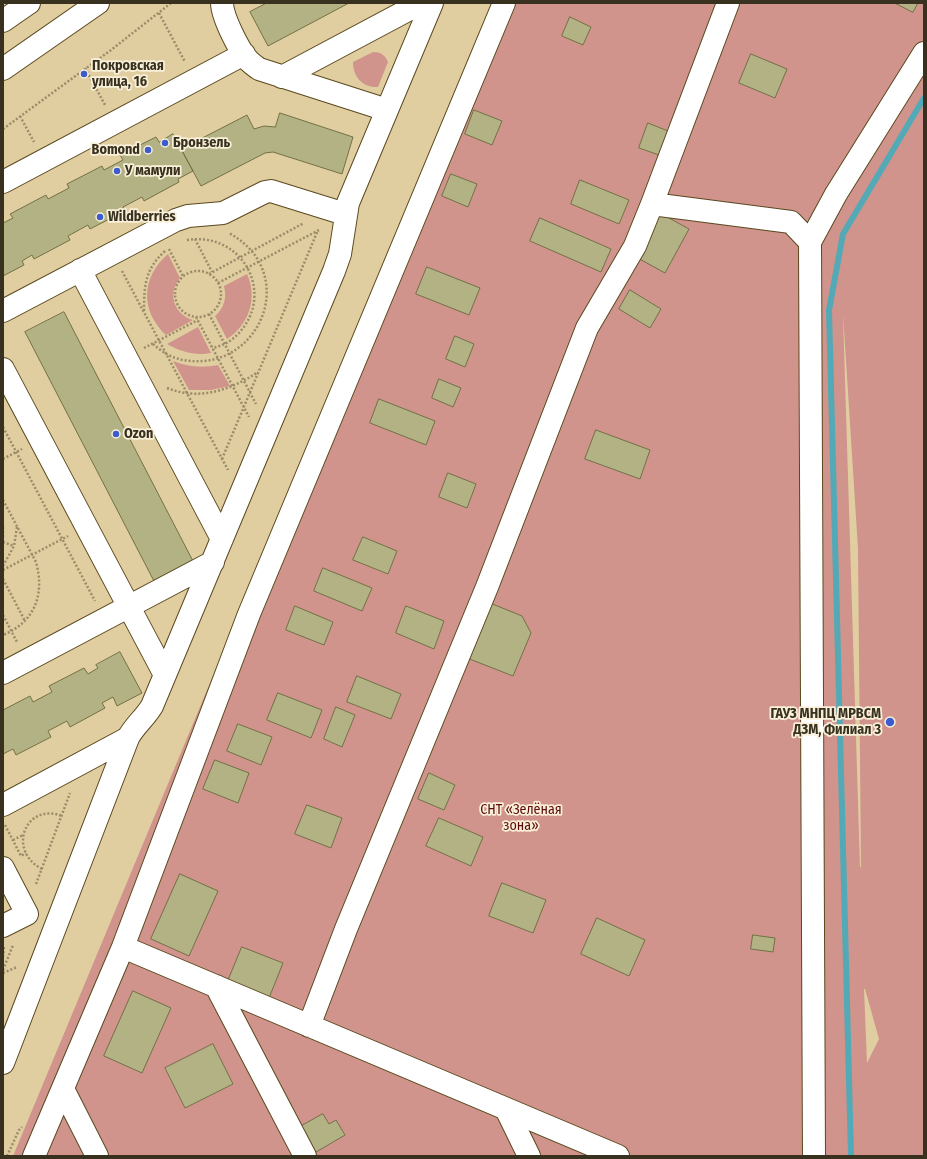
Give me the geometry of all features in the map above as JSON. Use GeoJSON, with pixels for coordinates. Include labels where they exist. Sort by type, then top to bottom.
{"type":"FeatureCollection","features":[{"type":"Feature","properties":{"kind":"street"},"geometry":{"type":"LineString","coordinates":[[3,21],[30,3]]}},
{"type":"Feature","properties":{"kind":"street"},"geometry":{"type":"LineString","coordinates":[[3,69],[98,3]]}},
{"type":"Feature","properties":{"kind":"street"},"geometry":{"type":"LineString","coordinates":[[222,3],[225,18],[244,54],[248,61],[259,69],[387,110]]}},
{"type":"Feature","properties":{"kind":"street"},"geometry":{"type":"LineString","coordinates":[[282,76],[421,3]]}},
{"type":"Feature","properties":{"kind":"street"},"geometry":{"type":"LineString","coordinates":[[3,1063],[128,738],[152,706],[334,272],[340,254],[339,212],[348,203],[432,3]]}},
{"type":"Feature","properties":{"kind":"street"},"geometry":{"type":"LineString","coordinates":[[34,1156],[123,947],[249,614],[504,3]]}},
{"type":"Feature","properties":{"kind":"street"},"geometry":{"type":"LineString","coordinates":[[310,1026],[346,929],[487,587],[587,328],[635,246],[728,3]]}},
{"type":"Feature","properties":{"kind":"street"},"geometry":{"type":"LineString","coordinates":[[814,1156],[810,242],[836,194],[924,53]]}},
{"type":"Feature","properties":{"kind":"street"},"geometry":{"type":"LineString","coordinates":[[3,182],[244,54]]}},
{"type":"Feature","properties":{"kind":"street"},"geometry":{"type":"LineString","coordinates":[[3,311],[183,217],[223,213],[265,192],[271,191],[339,212]]}},
{"type":"Feature","properties":{"kind":"street"},"geometry":{"type":"LineString","coordinates":[[652,204],[791,222],[810,242]]}},
{"type":"Feature","properties":{"kind":"street"},"geometry":{"type":"LineString","coordinates":[[80,270],[222,539]]}},
{"type":"Feature","properties":{"kind":"street"},"geometry":{"type":"LineString","coordinates":[[3,369],[165,675]]}},
{"type":"Feature","properties":{"kind":"street"},"geometry":{"type":"LineString","coordinates":[[3,673],[213,562]]}},
{"type":"Feature","properties":{"kind":"street"},"geometry":{"type":"LineString","coordinates":[[3,805],[128,738]]}},
{"type":"Feature","properties":{"kind":"street"},"geometry":{"type":"LineString","coordinates":[[3,868],[26,912],[35,923],[54,932]]}},
{"type":"Feature","properties":{"kind":"street"},"geometry":{"type":"LineString","coordinates":[[3,926],[26,912]]}},
{"type":"Feature","properties":{"kind":"street"},"geometry":{"type":"LineString","coordinates":[[123,947],[618,1156]]}},
{"type":"Feature","properties":{"kind":"street"},"geometry":{"type":"LineString","coordinates":[[216,986],[305,1156]]}},
{"type":"Feature","properties":{"kind":"street"},"geometry":{"type":"LineString","coordinates":[[63,1089],[97,1156]]}},
{"type":"Feature","properties":{"kind":"street"},"geometry":{"type":"LineString","coordinates":[[506,1109],[529,1156]]}},
{"type":"Feature","properties":{"kind":"path"},"geometry":{"type":"LineString","coordinates":[[3,129],[171,3]]}},
{"type":"Feature","properties":{"kind":"path"},"geometry":{"type":"LineString","coordinates":[[159,13],[194,80]]}},
{"type":"Feature","properties":{"kind":"path"},"geometry":{"type":"LineString","coordinates":[[85,68],[114,123]]}},
{"type":"Feature","properties":{"kind":"path"},"geometry":{"type":"LineString","coordinates":[[20,116],[44,160]]}},
{"type":"Feature","properties":{"kind":"path"},"geometry":{"type":"LineString","coordinates":[[218,283],[318,230],[339,212]]}},
{"type":"Feature","properties":{"kind":"path"},"geometry":{"type":"LineString","coordinates":[[266,435],[244,407],[197,318],[184,312],[179,307],[175,294],[176,287],[178,281],[189,272],[203,271],[211,273],[252,251],[339,212]]}},
{"type":"Feature","properties":{"kind":"path"},"geometry":{"type":"LineString","coordinates":[[126,358],[197,318],[215,310],[219,304],[221,290],[183,217]]}},
{"type":"Feature","properties":{"kind":"path"},"geometry":{"type":"LineString","coordinates":[[222,460],[318,230]]}},
{"type":"Feature","properties":{"kind":"path"},"geometry":{"type":"LineString","coordinates":[[153,344],[165,353],[179,359],[195,362],[218,359],[239,349],[250,338],[259,325],[264,310],[266,295],[265,280],[259,262],[252,251],[228,232]]}},
{"type":"Feature","properties":{"kind":"path"},"geometry":{"type":"LineString","coordinates":[[186,241],[195,239],[211,240],[234,251],[241,257],[248,267],[253,281],[255,297],[251,314],[243,329],[234,338],[224,344],[212,348]]}},
{"type":"Feature","properties":{"kind":"path"},"geometry":{"type":"LineString","coordinates":[[144,312],[144,286],[148,273],[157,258],[169,248],[183,276]]}},
{"type":"Feature","properties":{"kind":"path"},"geometry":{"type":"LineString","coordinates":[[113,253],[241,495]]}},
{"type":"Feature","properties":{"kind":"path"},"geometry":{"type":"LineString","coordinates":[[208,314],[250,392],[266,435]]}},
{"type":"Feature","properties":{"kind":"path"},"geometry":{"type":"LineString","coordinates":[[164,387],[186,393],[209,393],[233,387],[259,372]]}},
{"type":"Feature","properties":{"kind":"path"},"geometry":{"type":"LineString","coordinates":[[3,427],[104,619]]}},
{"type":"Feature","properties":{"kind":"path"},"geometry":{"type":"LineString","coordinates":[[3,500],[4,505],[32,555],[39,573],[40,589],[36,604],[25,621],[11,632],[3,636]]}},
{"type":"Feature","properties":{"kind":"path"},"geometry":{"type":"LineString","coordinates":[[3,566],[14,546],[17,526]]}},
{"type":"Feature","properties":{"kind":"path"},"geometry":{"type":"LineString","coordinates":[[3,570],[86,526]]}},
{"type":"Feature","properties":{"kind":"path"},"geometry":{"type":"LineString","coordinates":[[3,527],[3,539]]}},
{"type":"Feature","properties":{"kind":"path"},"geometry":{"type":"LineString","coordinates":[[3,542],[14,546]]}},
{"type":"Feature","properties":{"kind":"path"},"geometry":{"type":"LineString","coordinates":[[4,580],[25,621]]}},
{"type":"Feature","properties":{"kind":"path"},"geometry":{"type":"LineString","coordinates":[[3,588],[4,580]]}},
{"type":"Feature","properties":{"kind":"path"},"geometry":{"type":"LineString","coordinates":[[3,615],[26,660]]}},
{"type":"Feature","properties":{"kind":"path"},"geometry":{"type":"LineString","coordinates":[[26,912],[82,763]]}},
{"type":"Feature","properties":{"kind":"path"},"geometry":{"type":"LineString","coordinates":[[42,869],[34,864],[26,854],[23,835],[29,823],[41,815],[51,813],[62,816]]}},
{"type":"Feature","properties":{"kind":"path"},"geometry":{"type":"LineString","coordinates":[[3,820],[21,856],[26,854]]}},
{"type":"Feature","properties":{"kind":"path"},"geometry":{"type":"LineString","coordinates":[[13,840],[23,835]]}},
{"type":"Feature","properties":{"kind":"green space","name":"СНТ «Зелёная зона»"},"geometry":{"type":"Polygon","coordinates":[[[493,3],[924,3],[924,1156],[13,1156],[493,3]],[[843,314],[860,867],[861,867],[858,549],[843,314]],[[864,989],[867,1063],[879,1039],[864,989]]]}},
{"type":"Feature","properties":{"kind":"green space"},"geometry":{"type":"Polygon","coordinates":[[[373,52],[382,54],[386,57],[388,62],[378,87],[368,86],[363,83],[357,77],[353,67],[353,62],[373,52]]]}},
{"type":"Feature","properties":{"kind":"green space"},"geometry":{"type":"Polygon","coordinates":[[[168,254],[180,278],[174,290],[174,303],[181,313],[193,320],[166,335],[158,326],[152,315],[148,305],[147,294],[153,273],[159,263],[168,254]]]}},
{"type":"Feature","properties":{"kind":"green space"},"geometry":{"type":"Polygon","coordinates":[[[247,274],[252,292],[249,310],[246,319],[241,326],[227,339],[215,316],[221,310],[224,302],[224,286],[247,274]]]}},
{"type":"Feature","properties":{"kind":"green space"},"geometry":{"type":"Polygon","coordinates":[[[198,327],[211,353],[189,353],[167,344],[198,327]]]}},
{"type":"Feature","properties":{"kind":"green space"},"geometry":{"type":"Polygon","coordinates":[[[173,361],[184,365],[195,366],[218,365],[230,386],[211,390],[189,390],[173,361]]]}},
{"type":"Feature","properties":{"kind":"building"},"geometry":{"type":"Polygon","coordinates":[[[267,3],[349,3],[268,46],[250,12],[267,3]]]}},
{"type":"Feature","properties":{"kind":"building"},"geometry":{"type":"Polygon","coordinates":[[[895,3],[918,3],[913,12],[895,3]]]}},
{"type":"Feature","properties":{"kind":"building"},"geometry":{"type":"Polygon","coordinates":[[[570,17],[591,27],[583,45],[562,36],[570,17]]]}},
{"type":"Feature","properties":{"kind":"building"},"geometry":{"type":"Polygon","coordinates":[[[751,54],[787,69],[775,98],[739,83],[751,54]]]}},
{"type":"Feature","properties":{"kind":"building"},"geometry":{"type":"Polygon","coordinates":[[[474,110],[502,121],[492,145],[465,134],[474,110]]]}},
{"type":"Feature","properties":{"kind":"building"},"geometry":{"type":"Polygon","coordinates":[[[280,113],[353,137],[342,174],[273,152],[265,153],[201,186],[181,149],[247,115],[254,129],[264,126],[275,127],[280,113]]]}},
{"type":"Feature","properties":{"kind":"building"},"geometry":{"type":"Polygon","coordinates":[[[648,123],[668,131],[659,155],[639,148],[648,123]]]}},
{"type":"Feature","properties":{"kind":"building"},"geometry":{"type":"Polygon","coordinates":[[[173,134],[193,171],[178,179],[179,182],[144,201],[142,197],[123,207],[125,211],[90,229],[88,225],[68,236],[70,240],[34,259],[32,255],[22,261],[24,265],[3,276],[3,223],[13,218],[10,214],[46,195],[48,199],[69,188],[67,184],[102,166],[104,170],[123,160],[120,155],[156,137],[159,142],[173,134]]]}},
{"type":"Feature","properties":{"kind":"building"},"geometry":{"type":"Polygon","coordinates":[[[451,174],[477,184],[468,207],[442,196],[451,174]]]}},
{"type":"Feature","properties":{"kind":"building"},"geometry":{"type":"Polygon","coordinates":[[[580,180],[629,200],[619,224],[571,204],[580,180]]]}},
{"type":"Feature","properties":{"kind":"building"},"geometry":{"type":"Polygon","coordinates":[[[660,213],[689,229],[665,273],[636,257],[660,213]]]}},
{"type":"Feature","properties":{"kind":"building"},"geometry":{"type":"Polygon","coordinates":[[[540,218],[611,249],[601,272],[530,241],[540,218]]]}},
{"type":"Feature","properties":{"kind":"building"},"geometry":{"type":"Polygon","coordinates":[[[427,267],[480,288],[469,315],[416,294],[427,267]]]}},
{"type":"Feature","properties":{"kind":"building"},"geometry":{"type":"Polygon","coordinates":[[[630,290],[661,309],[650,328],[619,309],[630,290]]]}},
{"type":"Feature","properties":{"kind":"building"},"geometry":{"type":"Polygon","coordinates":[[[64,312],[194,563],[155,583],[25,332],[64,312]]]}},
{"type":"Feature","properties":{"kind":"building"},"geometry":{"type":"Polygon","coordinates":[[[455,336],[474,344],[465,367],[446,359],[455,336]]]}},
{"type":"Feature","properties":{"kind":"building"},"geometry":{"type":"Polygon","coordinates":[[[439,379],[461,388],[453,407],[432,398],[439,379]]]}},
{"type":"Feature","properties":{"kind":"building"},"geometry":{"type":"Polygon","coordinates":[[[379,399],[435,421],[426,445],[370,423],[379,399]]]}},
{"type":"Feature","properties":{"kind":"building"},"geometry":{"type":"Polygon","coordinates":[[[596,430],[650,450],[640,479],[585,459],[596,430]]]}},
{"type":"Feature","properties":{"kind":"building"},"geometry":{"type":"Polygon","coordinates":[[[448,473],[476,484],[467,508],[439,497],[448,473]]]}},
{"type":"Feature","properties":{"kind":"building"},"geometry":{"type":"Polygon","coordinates":[[[363,537],[397,551],[388,574],[353,560],[363,537]]]}},
{"type":"Feature","properties":{"kind":"building"},"geometry":{"type":"Polygon","coordinates":[[[323,568],[372,588],[362,611],[314,591],[323,568]]]}},
{"type":"Feature","properties":{"kind":"building"},"geometry":{"type":"Polygon","coordinates":[[[490,603],[522,616],[531,633],[513,676],[467,658],[490,603]]]}},
{"type":"Feature","properties":{"kind":"building"},"geometry":{"type":"Polygon","coordinates":[[[295,606],[333,622],[324,645],[286,630],[295,606]]]}},
{"type":"Feature","properties":{"kind":"building"},"geometry":{"type":"Polygon","coordinates":[[[406,606],[444,621],[434,649],[396,633],[406,606]]]}},
{"type":"Feature","properties":{"kind":"building"},"geometry":{"type":"Polygon","coordinates":[[[120,652],[142,693],[117,706],[113,697],[102,703],[105,708],[70,727],[67,721],[48,731],[51,737],[16,755],[13,749],[3,754],[3,710],[30,696],[33,702],[52,692],[49,686],[84,668],[88,674],[98,668],[96,665],[120,652]]]}},
{"type":"Feature","properties":{"kind":"building"},"geometry":{"type":"Polygon","coordinates":[[[357,676],[401,694],[391,719],[347,702],[357,676]]]}},
{"type":"Feature","properties":{"kind":"building"},"geometry":{"type":"Polygon","coordinates":[[[278,693],[322,710],[311,738],[267,720],[278,693]]]}},
{"type":"Feature","properties":{"kind":"building"},"geometry":{"type":"Polygon","coordinates":[[[336,707],[355,715],[342,747],[324,739],[336,707]]]}},
{"type":"Feature","properties":{"kind":"building"},"geometry":{"type":"Polygon","coordinates":[[[238,724],[272,737],[261,765],[227,751],[238,724]]]}},
{"type":"Feature","properties":{"kind":"building"},"geometry":{"type":"Polygon","coordinates":[[[215,760],[249,773],[238,803],[203,789],[215,760]]]}},
{"type":"Feature","properties":{"kind":"building"},"geometry":{"type":"Polygon","coordinates":[[[429,773],[455,785],[444,810],[418,799],[429,773]]]}},
{"type":"Feature","properties":{"kind":"building"},"geometry":{"type":"Polygon","coordinates":[[[307,805],[342,818],[331,848],[295,834],[307,805]]]}},
{"type":"Feature","properties":{"kind":"building"},"geometry":{"type":"Polygon","coordinates":[[[439,818],[483,837],[471,866],[426,846],[439,818]]]}},
{"type":"Feature","properties":{"kind":"building"},"geometry":{"type":"Polygon","coordinates":[[[180,874],[218,891],[189,956],[151,939],[180,874]]]}},
{"type":"Feature","properties":{"kind":"building"},"geometry":{"type":"Polygon","coordinates":[[[502,883],[546,900],[533,933],[489,916],[502,883]]]}},
{"type":"Feature","properties":{"kind":"building"},"geometry":{"type":"Polygon","coordinates":[[[597,918],[645,940],[629,976],[581,954],[597,918]]]}},
{"type":"Feature","properties":{"kind":"building"},"geometry":{"type":"Polygon","coordinates":[[[753,935],[775,938],[773,952],[751,949],[753,935]]]}},
{"type":"Feature","properties":{"kind":"building"},"geometry":{"type":"Polygon","coordinates":[[[242,947],[283,963],[269,998],[228,981],[242,947]]]}},
{"type":"Feature","properties":{"kind":"building"},"geometry":{"type":"Polygon","coordinates":[[[133,991],[171,1008],[142,1073],[104,1056],[133,991]]]}},
{"type":"Feature","properties":{"kind":"building"},"geometry":{"type":"Polygon","coordinates":[[[213,1044],[233,1084],[185,1108],[165,1068],[213,1044]]]}},
{"type":"Feature","properties":{"kind":"building"},"geometry":{"type":"Polygon","coordinates":[[[323,1114],[329,1124],[336,1120],[345,1135],[311,1155],[296,1129],[323,1114]]]}},
{"type":"Feature","properties":{"kind":"waterway"},"geometry":{"type":"LineString","coordinates":[[851,1156],[829,310],[843,234],[924,98]]}},
{"type":"Feature","properties":{"kind":"place","name":"Покровская улица, 16"},"geometry":{"type":"Point","coordinates":[84,74]}},
{"type":"Feature","properties":{"kind":"place","name":"Бронзель"},"geometry":{"type":"Point","coordinates":[165,143]}},
{"type":"Feature","properties":{"kind":"place","name":"Bomond"},"geometry":{"type":"Point","coordinates":[148,150]}},
{"type":"Feature","properties":{"kind":"place","name":"У мамули"},"geometry":{"type":"Point","coordinates":[117,171]}},
{"type":"Feature","properties":{"kind":"place","name":"Wildberries"},"geometry":{"type":"Point","coordinates":[100,217]}},
{"type":"Feature","properties":{"kind":"place","name":"Ozon"},"geometry":{"type":"Point","coordinates":[116,434]}},
{"type":"Feature","properties":{"kind":"place","name":"ГАУЗ МНПЦ МРВСМ ДЗМ, Филиал 3"},"geometry":{"type":"Point","coordinates":[890,722]}}]}
